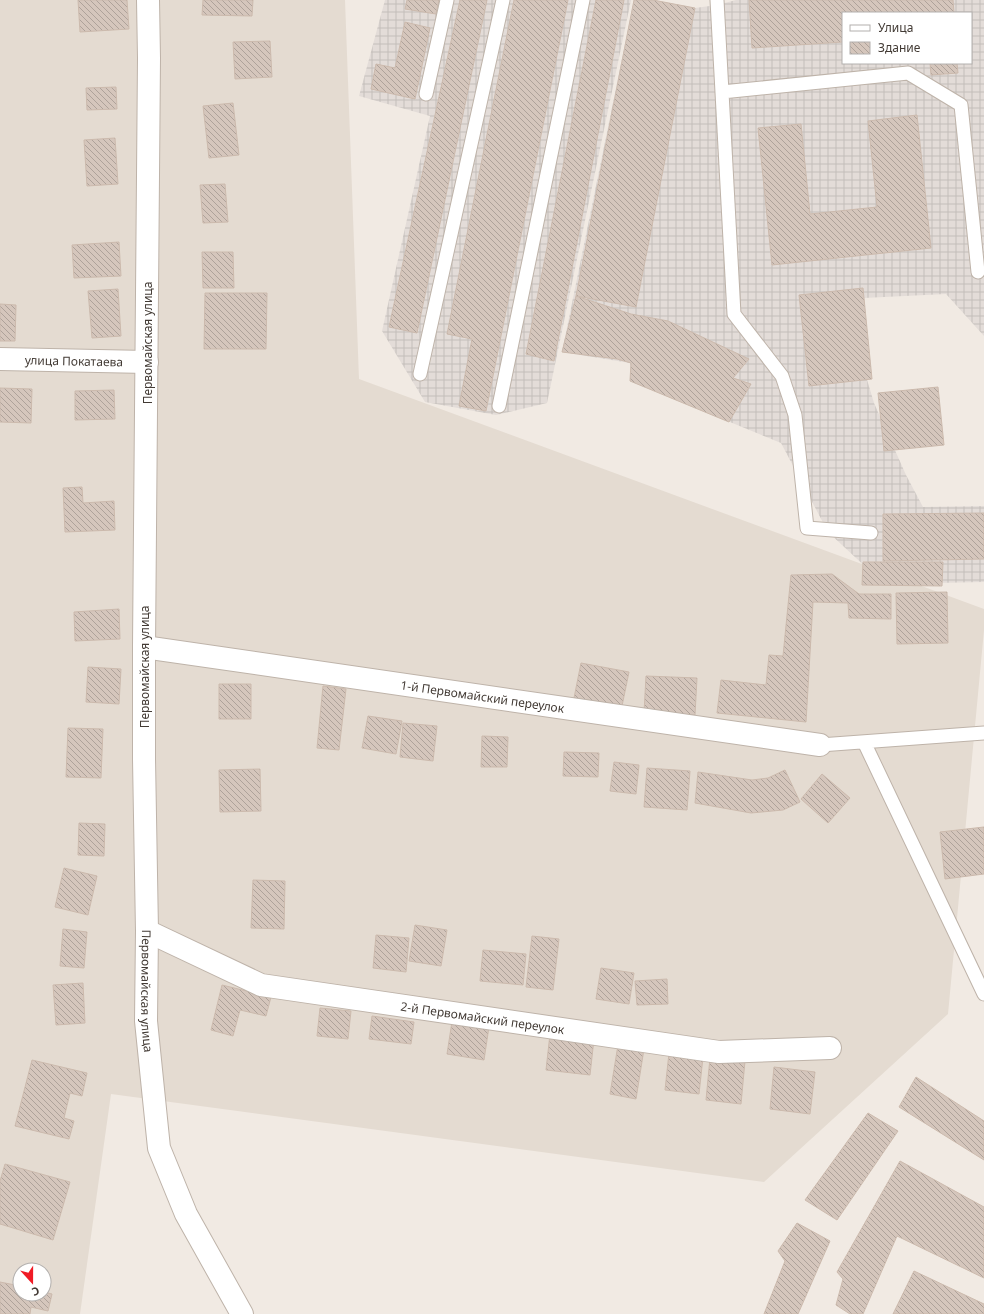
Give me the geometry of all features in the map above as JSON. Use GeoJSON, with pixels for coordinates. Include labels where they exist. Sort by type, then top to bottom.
{"type":"FeatureCollection","features":[{"type":"Feature","properties":{"kind":"street","name":"Первомайская улица"},"geometry":{"type":"LineString","coordinates":[[148,0],[150,58],[144,647],[147,931],[146,1021],[159,1148],[186,1214],[242,1314]]}},
{"type":"Feature","properties":{"kind":"street","name":"улица Покатаева"},"geometry":{"type":"LineString","coordinates":[[0,359],[147,362]]}},
{"type":"Feature","properties":{"kind":"street","name":"1-й Первомайский переулок"},"geometry":{"type":"LineString","coordinates":[[144,647],[820,745]]}},
{"type":"Feature","properties":{"kind":"street","name":"2-й Первомайский переулок"},"geometry":{"type":"LineString","coordinates":[[147,931],[262,985],[719,1052],[830,1048]]}},
{"type":"Feature","properties":{"kind":"lane"},"geometry":{"type":"LineString","coordinates":[[426,94],[447,0]]}},
{"type":"Feature","properties":{"kind":"lane"},"geometry":{"type":"LineString","coordinates":[[420,374],[503,0]]}},
{"type":"Feature","properties":{"kind":"lane"},"geometry":{"type":"LineString","coordinates":[[499,406],[583,0]]}},
{"type":"Feature","properties":{"kind":"lane"},"geometry":{"type":"LineString","coordinates":[[717,0],[734,314],[782,376],[795,415],[807,528],[871,533]]}},
{"type":"Feature","properties":{"kind":"lane"},"geometry":{"type":"LineString","coordinates":[[722,92],[908,73],[961,105],[978,272]]}},
{"type":"Feature","properties":{"kind":"lane"},"geometry":{"type":"LineString","coordinates":[[820,745],[984,733]]}},
{"type":"Feature","properties":{"kind":"lane"},"geometry":{"type":"LineString","coordinates":[[864,742],[984,994]]}},
{"type":"Feature","properties":{"kind":"shaded area"},"geometry":{"type":"Polygon","coordinates":[[[0,0],[345,0],[359,379],[984,609],[984,630],[948,1014],[764,1182],[111,1094],[80,1314],[0,1314],[0,0]]]}},
{"type":"Feature","properties":{"kind":"shaded area"},"geometry":{"type":"Polygon","coordinates":[[[385,0],[631,0],[547,403],[496,415],[425,402],[382,331],[430,116],[359,96],[385,0]]]}},
{"type":"Feature","properties":{"kind":"shaded area"},"geometry":{"type":"Polygon","coordinates":[[[634,0],[653,0],[695,8],[717,5],[736,0],[984,0],[984,336],[946,294],[843,299],[874,403],[906,475],[923,507],[984,506],[984,582],[884,584],[828,532],[781,443],[630,381],[630,363],[562,352],[634,0]]]}},
{"type":"Feature","properties":{"kind":"building"},"geometry":{"type":"Polygon","coordinates":[[[78,0],[127,0],[129,29],[80,32],[78,0]]]}},
{"type":"Feature","properties":{"kind":"building"},"geometry":{"type":"Polygon","coordinates":[[[203,0],[253,0],[252,16],[202,15],[203,0]]]}},
{"type":"Feature","properties":{"kind":"building"},"geometry":{"type":"Polygon","coordinates":[[[407,0],[439,0],[436,14],[405,9],[407,0]]]}},
{"type":"Feature","properties":{"kind":"building"},"geometry":{"type":"Polygon","coordinates":[[[460,0],[487,0],[417,333],[389,327],[460,0]]]}},
{"type":"Feature","properties":{"kind":"building"},"geometry":{"type":"Polygon","coordinates":[[[514,0],[568,0],[486,411],[459,406],[472,339],[447,334],[514,0]]]}},
{"type":"Feature","properties":{"kind":"building"},"geometry":{"type":"Polygon","coordinates":[[[596,0],[624,0],[554,361],[526,354],[596,0]]]}},
{"type":"Feature","properties":{"kind":"building"},"geometry":{"type":"Polygon","coordinates":[[[634,0],[653,0],[695,8],[636,307],[576,296],[634,0]]]}},
{"type":"Feature","properties":{"kind":"building"},"geometry":{"type":"Polygon","coordinates":[[[749,0],[953,0],[954,12],[842,12],[842,42],[752,48],[749,0]]]}},
{"type":"Feature","properties":{"kind":"building"},"geometry":{"type":"Polygon","coordinates":[[[405,22],[430,28],[415,99],[371,89],[376,64],[395,68],[405,22]]]}},
{"type":"Feature","properties":{"kind":"building"},"geometry":{"type":"Polygon","coordinates":[[[270,41],[272,77],[235,79],[233,42],[270,41]]]}},
{"type":"Feature","properties":{"kind":"building"},"geometry":{"type":"Polygon","coordinates":[[[930,64],[957,64],[958,73],[931,75],[930,64]]]}},
{"type":"Feature","properties":{"kind":"building"},"geometry":{"type":"Polygon","coordinates":[[[116,87],[117,109],[87,110],[86,88],[116,87]]]}},
{"type":"Feature","properties":{"kind":"building"},"geometry":{"type":"Polygon","coordinates":[[[233,103],[239,155],[209,158],[203,106],[233,103]]]}},
{"type":"Feature","properties":{"kind":"building"},"geometry":{"type":"Polygon","coordinates":[[[917,115],[931,248],[772,265],[758,128],[801,124],[810,214],[877,207],[868,121],[917,115]]]}},
{"type":"Feature","properties":{"kind":"building"},"geometry":{"type":"Polygon","coordinates":[[[115,138],[118,184],[87,186],[84,140],[115,138]]]}},
{"type":"Feature","properties":{"kind":"building"},"geometry":{"type":"Polygon","coordinates":[[[225,184],[228,222],[203,223],[200,185],[225,184]]]}},
{"type":"Feature","properties":{"kind":"building"},"geometry":{"type":"Polygon","coordinates":[[[119,242],[121,276],[74,278],[72,245],[119,242]]]}},
{"type":"Feature","properties":{"kind":"building"},"geometry":{"type":"Polygon","coordinates":[[[202,252],[233,252],[234,288],[203,288],[202,252]]]}},
{"type":"Feature","properties":{"kind":"building"},"geometry":{"type":"Polygon","coordinates":[[[863,288],[872,379],[809,386],[799,295],[863,288]]]}},
{"type":"Feature","properties":{"kind":"building"},"geometry":{"type":"Polygon","coordinates":[[[118,289],[121,336],[92,338],[88,291],[118,289]]]}},
{"type":"Feature","properties":{"kind":"building"},"geometry":{"type":"Polygon","coordinates":[[[205,293],[267,293],[266,349],[204,349],[205,293]]]}},
{"type":"Feature","properties":{"kind":"building"},"geometry":{"type":"Polygon","coordinates":[[[576,296],[631,314],[668,321],[749,359],[733,378],[751,384],[729,422],[630,381],[631,363],[617,359],[562,352],[576,296]]]}},
{"type":"Feature","properties":{"kind":"building"},"geometry":{"type":"Polygon","coordinates":[[[0,304],[16,305],[15,341],[0,341],[0,304]]]}},
{"type":"Feature","properties":{"kind":"building"},"geometry":{"type":"Polygon","coordinates":[[[938,387],[944,445],[884,451],[878,393],[938,387]]]}},
{"type":"Feature","properties":{"kind":"building"},"geometry":{"type":"Polygon","coordinates":[[[0,388],[32,389],[31,423],[0,422],[0,388]]]}},
{"type":"Feature","properties":{"kind":"building"},"geometry":{"type":"Polygon","coordinates":[[[114,390],[115,419],[75,420],[75,391],[114,390]]]}},
{"type":"Feature","properties":{"kind":"building"},"geometry":{"type":"Polygon","coordinates":[[[82,487],[83,503],[114,501],[115,530],[65,532],[63,488],[82,487]]]}},
{"type":"Feature","properties":{"kind":"building"},"geometry":{"type":"Polygon","coordinates":[[[984,513],[984,559],[883,561],[883,514],[984,513]]]}},
{"type":"Feature","properties":{"kind":"building"},"geometry":{"type":"Polygon","coordinates":[[[863,562],[943,562],[942,586],[862,585],[863,562]]]}},
{"type":"Feature","properties":{"kind":"building"},"geometry":{"type":"Polygon","coordinates":[[[832,574],[859,594],[891,594],[891,619],[849,618],[848,603],[813,602],[806,722],[717,713],[721,680],[766,685],[769,655],[783,656],[791,575],[832,574]]]}},
{"type":"Feature","properties":{"kind":"building"},"geometry":{"type":"Polygon","coordinates":[[[947,592],[948,643],[897,644],[896,593],[947,592]]]}},
{"type":"Feature","properties":{"kind":"building"},"geometry":{"type":"Polygon","coordinates":[[[119,609],[120,639],[75,641],[74,612],[119,609]]]}},
{"type":"Feature","properties":{"kind":"building"},"geometry":{"type":"Polygon","coordinates":[[[581,663],[629,672],[622,706],[574,698],[581,663]]]}},
{"type":"Feature","properties":{"kind":"building"},"geometry":{"type":"Polygon","coordinates":[[[88,667],[121,669],[119,704],[86,702],[88,667]]]}},
{"type":"Feature","properties":{"kind":"building"},"geometry":{"type":"Polygon","coordinates":[[[646,676],[697,678],[695,715],[644,713],[646,676]]]}},
{"type":"Feature","properties":{"kind":"building"},"geometry":{"type":"Polygon","coordinates":[[[219,684],[251,684],[251,719],[219,719],[219,684]]]}},
{"type":"Feature","properties":{"kind":"building"},"geometry":{"type":"Polygon","coordinates":[[[323,686],[346,689],[339,750],[317,748],[323,686]]]}},
{"type":"Feature","properties":{"kind":"building"},"geometry":{"type":"Polygon","coordinates":[[[368,716],[402,721],[396,754],[362,748],[368,716]]]}},
{"type":"Feature","properties":{"kind":"building"},"geometry":{"type":"Polygon","coordinates":[[[403,723],[437,726],[433,761],[400,757],[403,723]]]}},
{"type":"Feature","properties":{"kind":"building"},"geometry":{"type":"Polygon","coordinates":[[[68,728],[103,729],[101,778],[66,777],[68,728]]]}},
{"type":"Feature","properties":{"kind":"building"},"geometry":{"type":"Polygon","coordinates":[[[482,736],[508,737],[507,767],[481,767],[482,736]]]}},
{"type":"Feature","properties":{"kind":"building"},"geometry":{"type":"Polygon","coordinates":[[[564,752],[599,753],[598,777],[563,776],[564,752]]]}},
{"type":"Feature","properties":{"kind":"building"},"geometry":{"type":"Polygon","coordinates":[[[614,762],[639,765],[636,794],[610,791],[614,762]]]}},
{"type":"Feature","properties":{"kind":"building"},"geometry":{"type":"Polygon","coordinates":[[[647,768],[690,771],[687,810],[644,807],[647,768]]]}},
{"type":"Feature","properties":{"kind":"building"},"geometry":{"type":"Polygon","coordinates":[[[260,769],[261,811],[220,812],[219,770],[260,769]]]}},
{"type":"Feature","properties":{"kind":"building"},"geometry":{"type":"Polygon","coordinates":[[[785,770],[800,802],[783,810],[751,813],[695,803],[698,772],[752,780],[768,778],[785,770]]]}},
{"type":"Feature","properties":{"kind":"building"},"geometry":{"type":"Polygon","coordinates":[[[822,774],[850,798],[828,823],[801,799],[822,774]]]}},
{"type":"Feature","properties":{"kind":"building"},"geometry":{"type":"Polygon","coordinates":[[[79,823],[105,824],[104,856],[78,855],[79,823]]]}},
{"type":"Feature","properties":{"kind":"building"},"geometry":{"type":"Polygon","coordinates":[[[984,827],[984,874],[945,879],[940,832],[984,827]]]}},
{"type":"Feature","properties":{"kind":"building"},"geometry":{"type":"Polygon","coordinates":[[[64,868],[97,876],[88,915],[55,907],[64,868]]]}},
{"type":"Feature","properties":{"kind":"building"},"geometry":{"type":"Polygon","coordinates":[[[253,880],[285,881],[284,929],[251,928],[253,880]]]}},
{"type":"Feature","properties":{"kind":"building"},"geometry":{"type":"Polygon","coordinates":[[[415,925],[447,930],[441,966],[409,961],[415,925]]]}},
{"type":"Feature","properties":{"kind":"building"},"geometry":{"type":"Polygon","coordinates":[[[63,929],[87,932],[84,968],[60,966],[63,929]]]}},
{"type":"Feature","properties":{"kind":"building"},"geometry":{"type":"Polygon","coordinates":[[[376,935],[409,938],[406,972],[373,968],[376,935]]]}},
{"type":"Feature","properties":{"kind":"building"},"geometry":{"type":"Polygon","coordinates":[[[532,936],[559,939],[553,990],[526,987],[532,936]]]}},
{"type":"Feature","properties":{"kind":"building"},"geometry":{"type":"Polygon","coordinates":[[[483,950],[526,954],[523,985],[480,981],[483,950]]]}},
{"type":"Feature","properties":{"kind":"building"},"geometry":{"type":"Polygon","coordinates":[[[601,968],[634,973],[629,1004],[596,999],[601,968]]]}},
{"type":"Feature","properties":{"kind":"building"},"geometry":{"type":"Polygon","coordinates":[[[667,979],[668,1004],[637,1005],[635,981],[667,979]]]}},
{"type":"Feature","properties":{"kind":"building"},"geometry":{"type":"Polygon","coordinates":[[[83,983],[85,1023],[56,1025],[53,985],[83,983]]]}},
{"type":"Feature","properties":{"kind":"building"},"geometry":{"type":"Polygon","coordinates":[[[222,985],[271,997],[266,1016],[240,1010],[233,1036],[211,1030],[222,985]]]}},
{"type":"Feature","properties":{"kind":"building"},"geometry":{"type":"Polygon","coordinates":[[[320,1008],[351,1011],[348,1039],[317,1036],[320,1008]]]}},
{"type":"Feature","properties":{"kind":"building"},"geometry":{"type":"Polygon","coordinates":[[[453,1015],[490,1020],[484,1060],[447,1054],[453,1015]]]}},
{"type":"Feature","properties":{"kind":"building"},"geometry":{"type":"Polygon","coordinates":[[[372,1016],[414,1022],[411,1044],[369,1039],[372,1016]]]}},
{"type":"Feature","properties":{"kind":"building"},"geometry":{"type":"Polygon","coordinates":[[[550,1034],[594,1039],[590,1075],[546,1070],[550,1034]]]}},
{"type":"Feature","properties":{"kind":"building"},"geometry":{"type":"Polygon","coordinates":[[[618,1045],[644,1049],[636,1099],[610,1094],[618,1045]]]}},
{"type":"Feature","properties":{"kind":"building"},"geometry":{"type":"Polygon","coordinates":[[[669,1053],[703,1057],[699,1094],[665,1090],[669,1053]]]}},
{"type":"Feature","properties":{"kind":"building"},"geometry":{"type":"Polygon","coordinates":[[[710,1058],[745,1061],[741,1104],[706,1100],[710,1058]]]}},
{"type":"Feature","properties":{"kind":"building"},"geometry":{"type":"Polygon","coordinates":[[[32,1060],[87,1073],[82,1096],[70,1093],[64,1118],[74,1121],[69,1139],[15,1126],[32,1060]]]}},
{"type":"Feature","properties":{"kind":"building"},"geometry":{"type":"Polygon","coordinates":[[[774,1067],[815,1072],[810,1114],[770,1109],[774,1067]]]}},
{"type":"Feature","properties":{"kind":"building"},"geometry":{"type":"Polygon","coordinates":[[[916,1077],[984,1121],[984,1160],[899,1107],[916,1077]]]}},
{"type":"Feature","properties":{"kind":"building"},"geometry":{"type":"Polygon","coordinates":[[[868,1113],[898,1131],[837,1220],[805,1200],[868,1113]]]}},
{"type":"Feature","properties":{"kind":"building"},"geometry":{"type":"Polygon","coordinates":[[[900,1161],[984,1207],[984,1278],[897,1236],[863,1314],[850,1314],[836,1305],[843,1279],[837,1272],[900,1161]]]}},
{"type":"Feature","properties":{"kind":"building"},"geometry":{"type":"Polygon","coordinates":[[[5,1164],[70,1182],[53,1240],[0,1224],[0,1181],[5,1164]]]}},
{"type":"Feature","properties":{"kind":"building"},"geometry":{"type":"Polygon","coordinates":[[[797,1223],[830,1241],[798,1314],[764,1314],[785,1261],[778,1251],[797,1223]]]}},
{"type":"Feature","properties":{"kind":"building"},"geometry":{"type":"Polygon","coordinates":[[[914,1271],[984,1304],[984,1314],[893,1314],[914,1271]]]}},
{"type":"Feature","properties":{"kind":"building"},"geometry":{"type":"Polygon","coordinates":[[[0,1282],[12,1284],[12,1302],[50,1302],[48,1311],[31,1307],[30,1314],[0,1314],[0,1282]]]}}]}
